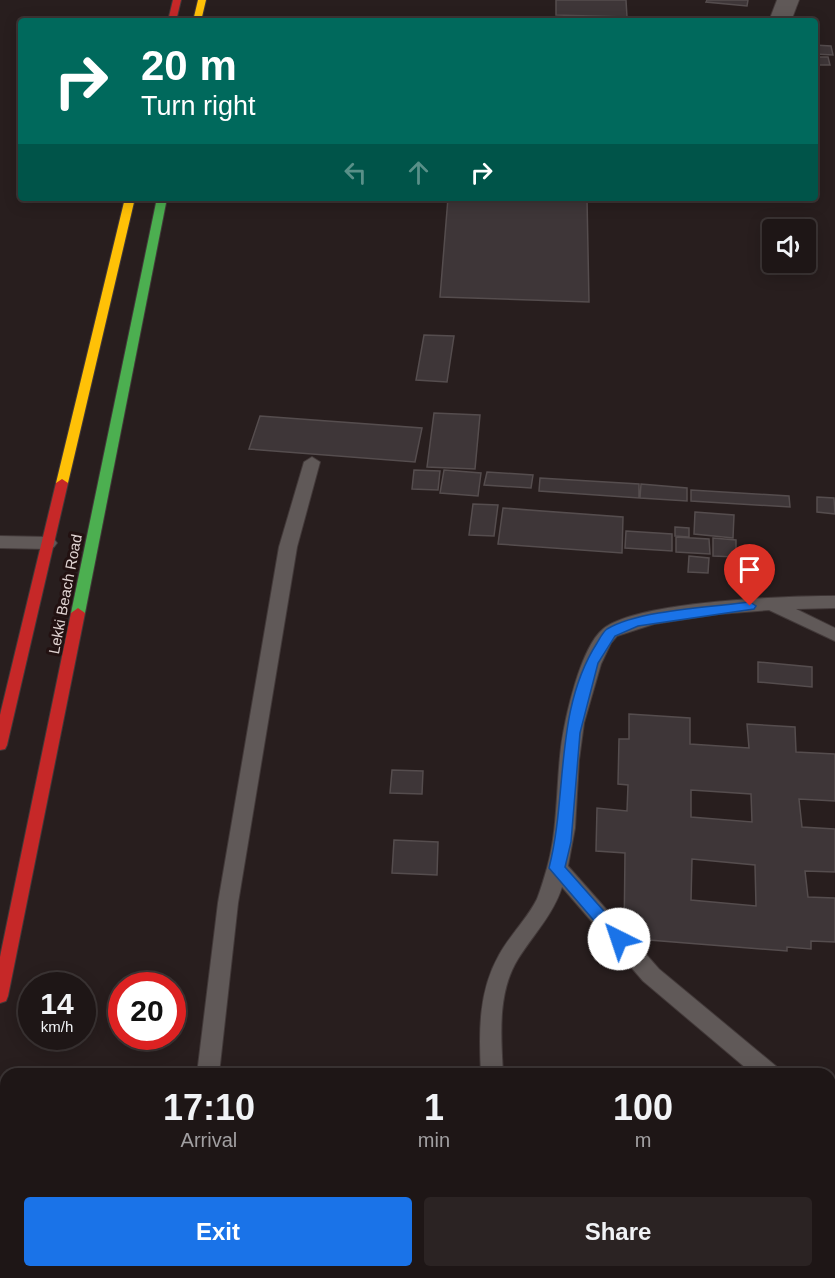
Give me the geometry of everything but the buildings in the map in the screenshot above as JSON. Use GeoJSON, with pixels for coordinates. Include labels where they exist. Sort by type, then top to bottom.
{"type":"FeatureCollection","features":[{"type":"Feature","properties":{"kind":"main road"},"geometry":{"type":"LineString","coordinates":[[173,18],[177,0]]}},
{"type":"Feature","properties":{"kind":"main road"},"geometry":{"type":"LineString","coordinates":[[198,18],[202,0]]}},
{"type":"Feature","properties":{"kind":"main road","name":"Lekki Beach Road"},"geometry":{"type":"LineString","coordinates":[[0,745],[129,201]]}},
{"type":"Feature","properties":{"kind":"main road","name":"Lekki Beach Road"},"geometry":{"type":"LineString","coordinates":[[0,996],[161,201]]}},
{"type":"Feature","properties":{"kind":"street"},"geometry":{"type":"LineString","coordinates":[[781,18],[788,0]]}},
{"type":"Feature","properties":{"kind":"lane"},"geometry":{"type":"LineString","coordinates":[[209,1068],[228,903],[284,570],[288,547],[312,462]]}},
{"type":"Feature","properties":{"kind":"lane"},"geometry":{"type":"LineString","coordinates":[[0,542],[48,543]]}},
{"type":"Feature","properties":{"kind":"lane"},"geometry":{"type":"LineString","coordinates":[[492,1068],[490,1033],[494,992],[505,963],[549,897],[563,842],[573,733],[591,662],[610,633],[636,621],[793,601],[835,602]]}},
{"type":"Feature","properties":{"kind":"lane"},"geometry":{"type":"LineString","coordinates":[[771,604],[835,635]]}},
{"type":"Feature","properties":{"kind":"lane"},"geometry":{"type":"LineString","coordinates":[[557,868],[651,975],[763,1068]]}},
{"type":"Feature","properties":{"kind":"traffic: fast"},"geometry":{"type":"LineString","coordinates":[[78,613],[161,201]]}},
{"type":"Feature","properties":{"kind":"traffic: slow"},"geometry":{"type":"LineString","coordinates":[[198,18],[202,0]]}},
{"type":"Feature","properties":{"kind":"traffic: slow"},"geometry":{"type":"LineString","coordinates":[[62,483],[129,201]]}},
{"type":"Feature","properties":{"kind":"traffic: jam"},"geometry":{"type":"LineString","coordinates":[[173,18],[177,0]]}},
{"type":"Feature","properties":{"kind":"traffic: jam"},"geometry":{"type":"LineString","coordinates":[[0,745],[62,483]]}},
{"type":"Feature","properties":{"kind":"traffic: jam"},"geometry":{"type":"LineString","coordinates":[[0,996],[78,613]]}},
{"type":"Feature","properties":{"kind":"route"},"geometry":{"type":"LineString","coordinates":[[619,939],[557,868],[563,842],[573,733],[591,662],[610,633],[636,621],[750,606]]}}]}
